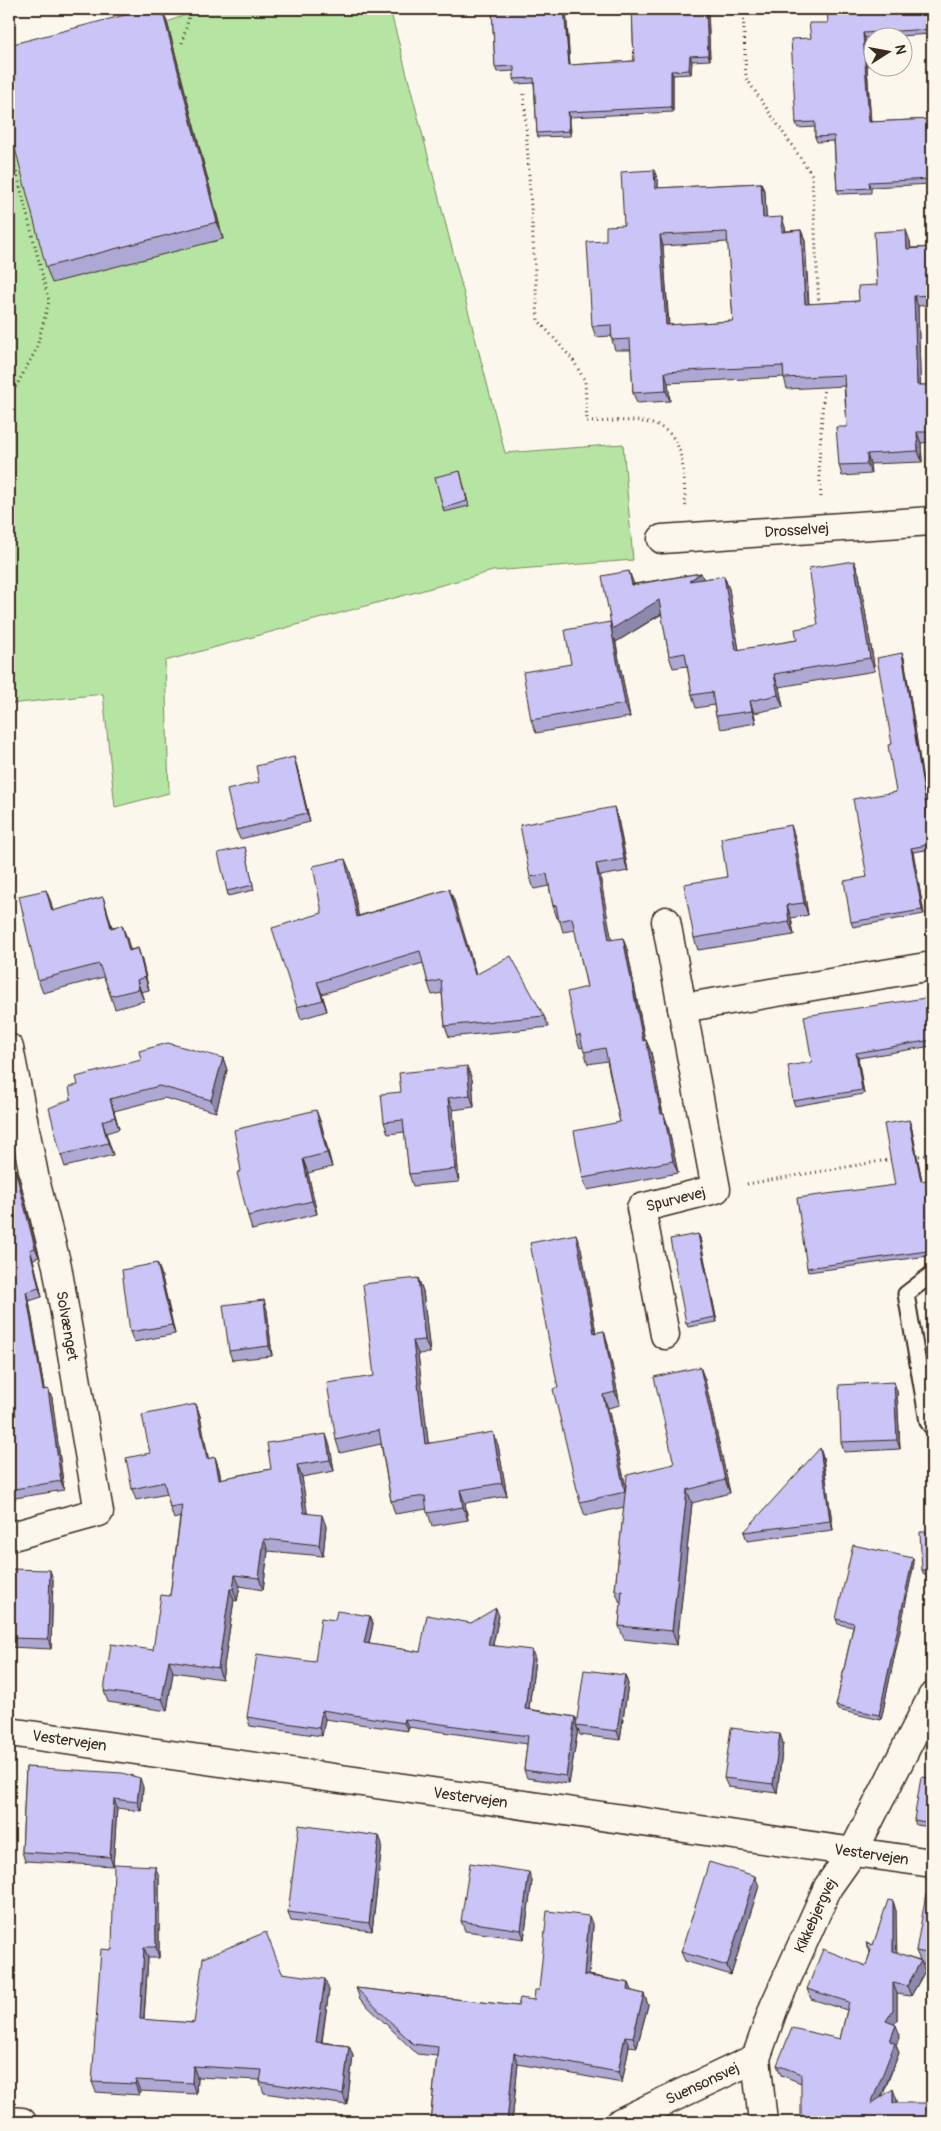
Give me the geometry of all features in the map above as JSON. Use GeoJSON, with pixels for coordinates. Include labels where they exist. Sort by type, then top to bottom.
{"type":"FeatureCollection","features":[{"type":"Feature","properties":{"kind":"street","name":"Drosselvej"},"geometry":{"type":"LineString","coordinates":[[662,539],[932,521]]}},
{"type":"Feature","properties":{"kind":"street","name":"Spurvevej"},"geometry":{"type":"LineString","coordinates":[[665,1335],[641,1208],[716,1189],[666,921]]}},
{"type":"Feature","properties":{"kind":"street"},"geometry":{"type":"LineString","coordinates":[[682,1008],[932,966]]}},
{"type":"Feature","properties":{"kind":"street","name":"Solvænget"},"geometry":{"type":"LineString","coordinates":[[9,1048],[35,1180],[57,1266],[99,1512],[9,1537]]}},
{"type":"Feature","properties":{"kind":"street","name":"Kikkebjergvej"},"geometry":{"type":"LineString","coordinates":[[763,2122],[756,2058],[774,2006],[828,1887],[854,1850],[932,1697]]}},
{"type":"Feature","properties":{"kind":"street","name":"Vestervejen"},"geometry":{"type":"LineString","coordinates":[[9,1732],[854,1850],[932,1863]]}},
{"type":"Feature","properties":{"kind":"street","name":"Suensonsvej"},"geometry":{"type":"LineString","coordinates":[[621,2122],[756,2058]]}},
{"type":"Feature","properties":{"kind":"street"},"geometry":{"type":"LineString","coordinates":[[9,2121],[22,2122]]}},
{"type":"Feature","properties":{"kind":"lane"},"geometry":{"type":"LineString","coordinates":[[932,1274],[906,1294],[928,1422],[932,1427]]}},
{"type":"Feature","properties":{"kind":"path"},"geometry":{"type":"LineString","coordinates":[[161,14],[180,9]]}},
{"type":"Feature","properties":{"kind":"path"},"geometry":{"type":"LineString","coordinates":[[182,42],[191,9]]}},
{"type":"Feature","properties":{"kind":"path"},"geometry":{"type":"LineString","coordinates":[[743,9],[746,78],[812,174],[820,313]]}},
{"type":"Feature","properties":{"kind":"path"},"geometry":{"type":"LineString","coordinates":[[524,94],[538,320],[573,360],[585,380],[587,422],[646,422],[659,425],[671,434],[680,453],[689,538]]}},
{"type":"Feature","properties":{"kind":"path"},"geometry":{"type":"LineString","coordinates":[[9,143],[49,301],[36,350],[9,399]]}},
{"type":"Feature","properties":{"kind":"path"},"geometry":{"type":"LineString","coordinates":[[823,528],[819,463],[824,382]]}},
{"type":"Feature","properties":{"kind":"path"},"geometry":{"type":"LineString","coordinates":[[910,1156],[932,1156]]}},
{"type":"Feature","properties":{"kind":"path"},"geometry":{"type":"LineString","coordinates":[[716,1189],[901,1158]]}},
{"type":"Feature","properties":{"kind":"green space"},"geometry":{"type":"Polygon","coordinates":[[[201,9],[390,9],[505,453],[623,444],[633,560],[493,571],[165,661],[169,793],[115,807],[103,694],[9,704],[9,118],[223,239],[167,22],[201,9]]]}},
{"type":"Feature","properties":{"kind":"building"},"geometry":{"type":"Polygon","coordinates":[[[148,9],[162,9],[217,222],[46,267],[9,125],[9,45],[148,9]]]}},
{"type":"Feature","properties":{"kind":"building"},"geometry":{"type":"Polygon","coordinates":[[[492,9],[564,9],[569,65],[634,61],[632,9],[706,9],[708,55],[690,56],[689,70],[671,71],[671,107],[568,112],[569,131],[537,133],[534,78],[514,79],[514,66],[495,67],[492,9]]]}},
{"type":"Feature","properties":{"kind":"building"},"geometry":{"type":"Polygon","coordinates":[[[827,9],[932,9],[932,29],[864,28],[863,33],[864,78],[866,78],[869,122],[932,119],[932,179],[869,182],[870,188],[837,190],[834,136],[815,137],[815,122],[796,123],[791,39],[811,38],[809,23],[828,23],[827,9]]]}},
{"type":"Feature","properties":{"kind":"building"},"geometry":{"type":"Polygon","coordinates":[[[654,170],[655,188],[761,183],[763,218],[782,217],[782,232],[801,230],[805,304],[859,301],[858,286],[877,285],[874,232],[906,230],[907,249],[932,247],[932,295],[914,296],[917,385],[932,385],[932,432],[917,432],[918,451],[867,454],[867,464],[839,465],[836,427],[847,427],[844,375],[784,378],[783,366],[665,372],[666,391],[633,393],[630,339],[612,340],[611,325],[592,326],[587,242],[606,241],[606,226],[624,225],[621,172],[654,170]],[[727,232],[660,235],[666,325],[733,321],[727,232]]]}},
{"type":"Feature","properties":{"kind":"building"},"geometry":{"type":"Polygon","coordinates":[[[460,471],[467,501],[443,508],[435,477],[460,471]]]}},
{"type":"Feature","properties":{"kind":"building"},"geometry":{"type":"Polygon","coordinates":[[[854,561],[870,658],[774,674],[778,695],[750,701],[752,711],[716,716],[712,692],[692,695],[685,653],[669,656],[659,600],[612,629],[602,576],[629,571],[632,585],[701,573],[689,581],[724,576],[736,650],[797,640],[795,629],[818,625],[809,568],[854,561]]]}},
{"type":"Feature","properties":{"kind":"building"},"geometry":{"type":"Polygon","coordinates":[[[610,622],[625,704],[531,720],[523,672],[571,664],[565,630],[610,622]]]}},
{"type":"Feature","properties":{"kind":"building"},"geometry":{"type":"Polygon","coordinates":[[[902,653],[932,844],[911,848],[922,910],[851,922],[844,881],[867,877],[853,799],[896,792],[888,745],[892,744],[877,658],[902,653]]]}},
{"type":"Feature","properties":{"kind":"building"},"geometry":{"type":"Polygon","coordinates":[[[294,757],[307,813],[236,830],[227,790],[259,782],[256,766],[294,757]]]}},
{"type":"Feature","properties":{"kind":"building"},"geometry":{"type":"Polygon","coordinates":[[[614,807],[624,859],[596,864],[609,940],[623,938],[643,1041],[646,1040],[673,1161],[583,1178],[574,1131],[620,1122],[605,1048],[584,1052],[580,1035],[576,1036],[567,992],[587,987],[572,918],[559,921],[556,905],[553,906],[547,874],[530,877],[520,825],[614,807]]]}},
{"type":"Feature","properties":{"kind":"building"},"geometry":{"type":"Polygon","coordinates":[[[791,825],[804,903],[787,905],[789,922],[694,938],[684,884],[727,877],[721,838],[791,825]]]}},
{"type":"Feature","properties":{"kind":"building"},"geometry":{"type":"Polygon","coordinates":[[[245,847],[253,885],[227,891],[218,853],[245,847]]]}},
{"type":"Feature","properties":{"kind":"building"},"geometry":{"type":"Polygon","coordinates":[[[345,859],[357,917],[449,889],[475,975],[511,956],[544,1016],[445,1026],[441,980],[428,983],[420,951],[317,982],[323,1000],[297,1007],[272,928],[322,913],[313,866],[345,859]]]}},
{"type":"Feature","properties":{"kind":"building"},"geometry":{"type":"Polygon","coordinates":[[[46,890],[52,911],[103,897],[111,928],[122,925],[129,951],[138,948],[145,977],[137,980],[139,989],[111,996],[99,964],[38,980],[19,896],[46,890]]]}},
{"type":"Feature","properties":{"kind":"building"},"geometry":{"type":"Polygon","coordinates":[[[932,997],[932,1040],[856,1053],[862,1090],[793,1101],[788,1066],[812,1062],[804,1016],[932,997]]]}},
{"type":"Feature","properties":{"kind":"building"},"geometry":{"type":"Polygon","coordinates":[[[168,1043],[223,1058],[211,1100],[159,1086],[110,1099],[115,1117],[102,1121],[108,1143],[61,1155],[49,1108],[71,1099],[69,1087],[78,1085],[76,1077],[141,1060],[139,1051],[168,1043]]]}},
{"type":"Feature","properties":{"kind":"building"},"geometry":{"type":"Polygon","coordinates":[[[467,1066],[470,1095],[448,1098],[455,1169],[409,1174],[403,1120],[384,1122],[381,1094],[401,1092],[399,1073],[467,1066]]]}},
{"type":"Feature","properties":{"kind":"building"},"geometry":{"type":"Polygon","coordinates":[[[316,1110],[327,1153],[303,1159],[312,1201],[248,1216],[237,1173],[241,1171],[234,1130],[316,1110]]]}},
{"type":"Feature","properties":{"kind":"building"},"geometry":{"type":"Polygon","coordinates":[[[909,1120],[921,1181],[932,1179],[932,1258],[928,1258],[927,1251],[807,1268],[797,1198],[895,1185],[884,1124],[909,1120]]]}},
{"type":"Feature","properties":{"kind":"building"},"geometry":{"type":"Polygon","coordinates":[[[15,1169],[35,1248],[30,1250],[39,1288],[26,1292],[43,1390],[48,1389],[61,1481],[9,1490],[9,1170],[15,1169]]]}},
{"type":"Feature","properties":{"kind":"building"},"geometry":{"type":"Polygon","coordinates":[[[576,1234],[594,1333],[604,1331],[615,1392],[603,1395],[625,1492],[580,1502],[553,1389],[558,1388],[530,1243],[576,1234]]]}},
{"type":"Feature","properties":{"kind":"building"},"geometry":{"type":"Polygon","coordinates":[[[698,1234],[715,1317],[686,1323],[670,1239],[698,1234]]]}},
{"type":"Feature","properties":{"kind":"building"},"geometry":{"type":"Polygon","coordinates":[[[157,1263],[172,1325],[130,1332],[122,1270],[157,1263]]]}},
{"type":"Feature","properties":{"kind":"building"},"geometry":{"type":"Polygon","coordinates":[[[418,1278],[425,1340],[413,1341],[425,1444],[493,1432],[502,1483],[460,1490],[463,1507],[427,1513],[425,1496],[391,1501],[379,1430],[336,1440],[327,1383],[374,1376],[363,1284],[418,1278]]]}},
{"type":"Feature","properties":{"kind":"building"},"geometry":{"type":"Polygon","coordinates":[[[264,1300],[269,1346],[229,1351],[223,1305],[264,1300]]]}},
{"type":"Feature","properties":{"kind":"building"},"geometry":{"type":"Polygon","coordinates":[[[700,1367],[725,1480],[687,1490],[672,1631],[619,1626],[622,1591],[615,1590],[627,1475],[674,1464],[654,1377],[700,1367]]]}},
{"type":"Feature","properties":{"kind":"building"},"geometry":{"type":"Polygon","coordinates":[[[894,1382],[897,1440],[841,1442],[839,1385],[894,1382]]]}},
{"type":"Feature","properties":{"kind":"building"},"geometry":{"type":"Polygon","coordinates":[[[196,1404],[207,1459],[215,1457],[219,1479],[271,1469],[267,1443],[326,1434],[330,1460],[297,1465],[304,1513],[322,1515],[319,1545],[264,1539],[259,1578],[235,1575],[233,1589],[230,1589],[218,1668],[169,1660],[162,1699],[104,1691],[111,1644],[153,1650],[161,1595],[170,1596],[182,1505],[170,1507],[164,1482],[132,1489],[126,1458],[150,1453],[142,1415],[196,1404]]]}},
{"type":"Feature","properties":{"kind":"building"},"geometry":{"type":"Polygon","coordinates":[[[820,1448],[830,1521],[744,1532],[820,1448]]]}},
{"type":"Feature","properties":{"kind":"building"},"geometry":{"type":"Polygon","coordinates":[[[920,1532],[932,1532],[932,1570],[922,1570],[920,1532]]]}},
{"type":"Feature","properties":{"kind":"building"},"geometry":{"type":"Polygon","coordinates":[[[853,1545],[913,1558],[879,1715],[836,1706],[854,1623],[836,1619],[853,1545]]]}},
{"type":"Feature","properties":{"kind":"building"},"geometry":{"type":"Polygon","coordinates":[[[9,1569],[50,1570],[48,1639],[9,1638],[9,1569]]]}},
{"type":"Feature","properties":{"kind":"building"},"geometry":{"type":"Polygon","coordinates":[[[496,1608],[488,1645],[532,1650],[525,1709],[575,1717],[566,1776],[524,1770],[528,1736],[405,1719],[404,1723],[322,1710],[319,1728],[247,1717],[257,1654],[315,1662],[321,1618],[335,1620],[337,1611],[370,1616],[364,1643],[420,1652],[427,1615],[471,1623],[496,1608]]]}},
{"type":"Feature","properties":{"kind":"building"},"geometry":{"type":"Polygon","coordinates":[[[584,1670],[625,1675],[617,1731],[576,1726],[584,1670]]]}},
{"type":"Feature","properties":{"kind":"building"},"geometry":{"type":"Polygon","coordinates":[[[731,1728],[780,1734],[773,1784],[724,1778],[731,1728]]]}},
{"type":"Feature","properties":{"kind":"building"},"geometry":{"type":"Polygon","coordinates":[[[26,1767],[122,1773],[140,1778],[137,1802],[114,1799],[110,1857],[22,1852],[26,1767]]]}},
{"type":"Feature","properties":{"kind":"building"},"geometry":{"type":"Polygon","coordinates":[[[921,1777],[932,1778],[932,1823],[914,1820],[921,1777]]]}},
{"type":"Feature","properties":{"kind":"building"},"geometry":{"type":"Polygon","coordinates":[[[299,1825],[379,1836],[369,1923],[288,1912],[299,1825]]]}},
{"type":"Feature","properties":{"kind":"building"},"geometry":{"type":"Polygon","coordinates":[[[709,1862],[755,1876],[727,1966],[681,1952],[709,1862]]]}},
{"type":"Feature","properties":{"kind":"building"},"geometry":{"type":"Polygon","coordinates":[[[470,1863],[529,1872],[521,1930],[461,1921],[470,1863]]]}},
{"type":"Feature","properties":{"kind":"building"},"geometry":{"type":"Polygon","coordinates":[[[114,1864],[155,1866],[156,1947],[144,1947],[140,2019],[194,2023],[203,1958],[266,1932],[282,1973],[325,1979],[316,2042],[349,2046],[343,2094],[260,2082],[262,2070],[193,2066],[192,2083],[136,2080],[135,2084],[92,2082],[101,1949],[112,1950],[114,1864]]]}},
{"type":"Feature","properties":{"kind":"building"},"geometry":{"type":"Polygon","coordinates":[[[926,1894],[932,1895],[932,1954],[916,1951],[926,1894]]]}},
{"type":"Feature","properties":{"kind":"building"},"geometry":{"type":"Polygon","coordinates":[[[888,1900],[893,1901],[893,1951],[921,1961],[907,1986],[893,1983],[893,2010],[886,2021],[896,2025],[890,2041],[895,2043],[871,2104],[893,2089],[893,2103],[928,2103],[932,2100],[932,2122],[801,2122],[801,2074],[777,2065],[792,2028],[840,2039],[849,2002],[807,1989],[823,1949],[866,1966],[871,1950],[866,1942],[873,1945],[888,1900]]]}},
{"type":"Feature","properties":{"kind":"building"},"geometry":{"type":"Polygon","coordinates":[[[547,1911],[589,1916],[584,1975],[629,1983],[628,1990],[644,1994],[633,2037],[625,2036],[618,2072],[514,2053],[507,2122],[430,2122],[438,2047],[413,2044],[356,1988],[518,2006],[520,1998],[534,2000],[535,1990],[539,1990],[547,1911]]]}}]}
